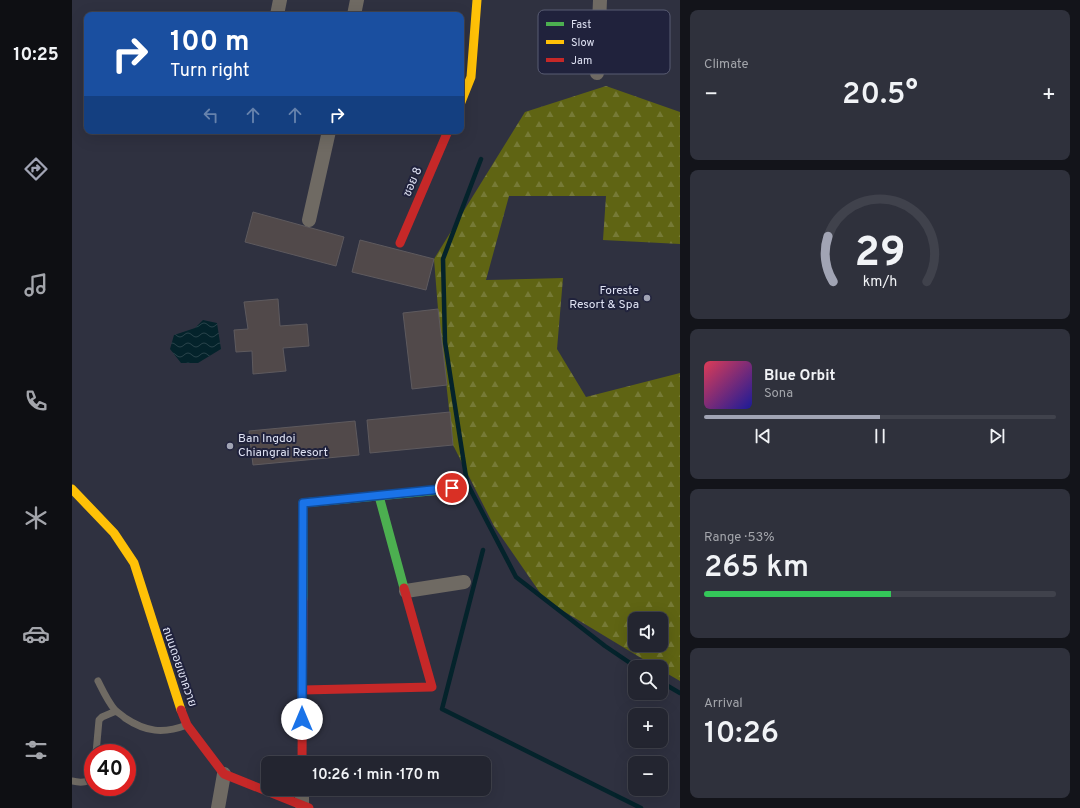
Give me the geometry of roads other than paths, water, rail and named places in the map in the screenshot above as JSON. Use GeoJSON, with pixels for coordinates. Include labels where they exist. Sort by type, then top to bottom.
{"type":"FeatureCollection","features":[{"type":"Feature","properties":{"kind":"street"},"geometry":{"type":"LineString","coordinates":[[278,12],[280,0]]}},
{"type":"Feature","properties":{"kind":"street"},"geometry":{"type":"LineString","coordinates":[[355,12],[357,0]]}},
{"type":"Feature","properties":{"kind":"street"},"geometry":{"type":"LineString","coordinates":[[464,95],[472,77],[477,0]]}},
{"type":"Feature","properties":{"kind":"street"},"geometry":{"type":"LineString","coordinates":[[600,0],[600,10]]}},
{"type":"Feature","properties":{"kind":"street"},"geometry":{"type":"LineString","coordinates":[[309,220],[327,134]]}},
{"type":"Feature","properties":{"kind":"street","name":"ซอย 8"},"geometry":{"type":"LineString","coordinates":[[400,243],[447,134]]}},
{"type":"Feature","properties":{"kind":"street"},"geometry":{"type":"LineString","coordinates":[[302,756],[303,503],[452,488]]}},
{"type":"Feature","properties":{"kind":"street","name":"ถนนดอยเขาควาย"},"geometry":{"type":"LineString","coordinates":[[72,489],[114,533],[134,563],[164,663],[187,725],[224,774]]}},
{"type":"Feature","properties":{"kind":"street"},"geometry":{"type":"LineString","coordinates":[[303,690],[432,687],[380,496]]}},
{"type":"Feature","properties":{"kind":"street"},"geometry":{"type":"LineString","coordinates":[[406,591],[464,582]]}},
{"type":"Feature","properties":{"kind":"street"},"geometry":{"type":"LineString","coordinates":[[218,808],[224,774],[306,807]]}},
{"type":"Feature","properties":{"kind":"street"},"geometry":{"type":"LineString","coordinates":[[304,796],[306,807]]}},
{"type":"Feature","properties":{"kind":"lane"},"geometry":{"type":"LineString","coordinates":[[98,681],[107,699],[116,711],[130,721],[149,730],[161,731],[174,730],[187,725]]}},
{"type":"Feature","properties":{"kind":"lane"},"geometry":{"type":"LineString","coordinates":[[97,744],[99,720],[102,717],[116,711]]}},
{"type":"Feature","properties":{"kind":"lane"},"geometry":{"type":"LineString","coordinates":[[72,781],[84,782]]}},
{"type":"Feature","properties":{"kind":"water"},"geometry":{"type":"Polygon","coordinates":[[[203,320],[217,323],[221,349],[198,363],[181,363],[170,349],[174,335],[195,328],[203,320]]]}},
{"type":"Feature","properties":{"kind":"waterway"},"geometry":{"type":"LineString","coordinates":[[481,159],[443,259],[445,342],[467,483],[516,577],[605,646],[628,662]]}},
{"type":"Feature","properties":{"kind":"waterway"},"geometry":{"type":"LineString","coordinates":[[483,550],[442,709],[641,808]]}},
{"type":"Feature","properties":{"kind":"waterway"},"geometry":{"type":"LineString","coordinates":[[668,686],[680,693]]}},
{"type":"Feature","properties":{"kind":"place","name":"Foreste Resort & Spa"},"geometry":{"type":"Point","coordinates":[647,298]}},
{"type":"Feature","properties":{"kind":"place","name":"Ban Ingdoi Chiangrai Resort"},"geometry":{"type":"Point","coordinates":[230,446]}}]}
